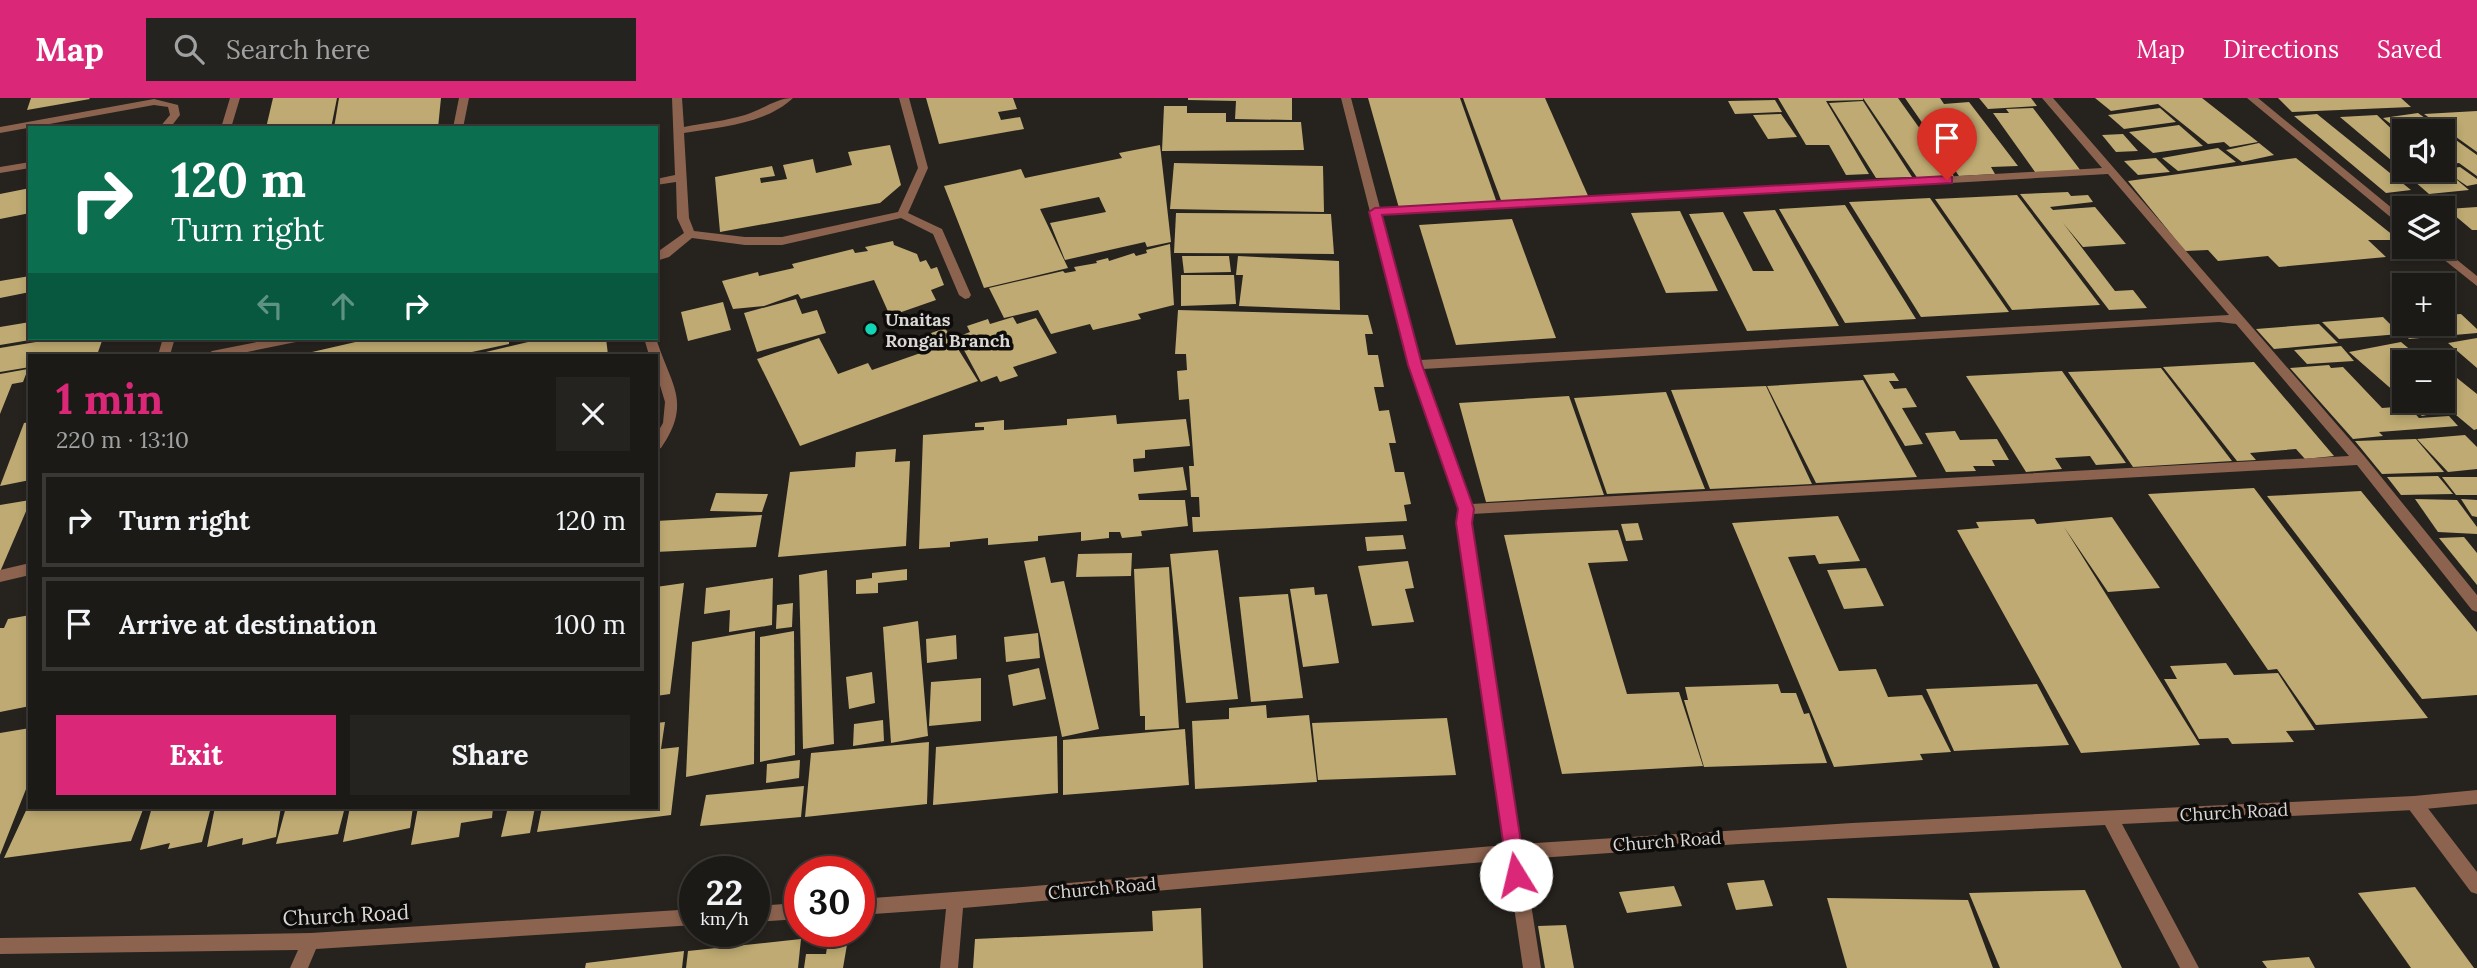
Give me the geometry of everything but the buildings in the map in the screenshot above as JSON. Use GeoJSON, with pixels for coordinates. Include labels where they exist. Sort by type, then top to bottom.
{"type":"FeatureCollection","features":[{"type":"Feature","properties":{"kind":"street"},"geometry":{"type":"LineString","coordinates":[[227,126],[235,98]]}},
{"type":"Feature","properties":{"kind":"street"},"geometry":{"type":"LineString","coordinates":[[458,126],[464,98]]}},
{"type":"Feature","properties":{"kind":"street"},"geometry":{"type":"LineString","coordinates":[[677,98],[683,218],[690,234]]}},
{"type":"Feature","properties":{"kind":"street"},"geometry":{"type":"LineString","coordinates":[[677,131],[747,119],[788,98]]}},
{"type":"Feature","properties":{"kind":"street"},"geometry":{"type":"LineString","coordinates":[[902,214],[923,168],[904,98]]}},
{"type":"Feature","properties":{"kind":"street"},"geometry":{"type":"LineString","coordinates":[[1346,98],[1415,365],[1466,509],[1464,523],[1512,852],[1532,968]]}},
{"type":"Feature","properties":{"kind":"street"},"geometry":{"type":"LineString","coordinates":[[2047,98],[2360,460],[2477,606]]}},
{"type":"Feature","properties":{"kind":"street"},"geometry":{"type":"LineString","coordinates":[[2252,98],[2392,213]]}},
{"type":"Feature","properties":{"kind":"street"},"geometry":{"type":"LineString","coordinates":[[0,130],[155,102],[173,105],[175,115],[166,126]]}},
{"type":"Feature","properties":{"kind":"street"},"geometry":{"type":"LineString","coordinates":[[0,170],[28,165]]}},
{"type":"Feature","properties":{"kind":"street"},"geometry":{"type":"LineString","coordinates":[[1375,212],[2111,171]]}},
{"type":"Feature","properties":{"kind":"street"},"geometry":{"type":"LineString","coordinates":[[658,182],[680,178]]}},
{"type":"Feature","properties":{"kind":"street"},"geometry":{"type":"LineString","coordinates":[[658,256],[690,234],[745,241],[782,241],[902,214],[938,232],[965,295]]}},
{"type":"Feature","properties":{"kind":"street"},"geometry":{"type":"LineString","coordinates":[[2449,259],[2477,282]]}},
{"type":"Feature","properties":{"kind":"street"},"geometry":{"type":"LineString","coordinates":[[1415,365],[2219,318],[2240,320]]}},
{"type":"Feature","properties":{"kind":"street"},"geometry":{"type":"LineString","coordinates":[[219,354],[286,340]]}},
{"type":"Feature","properties":{"kind":"street"},"geometry":{"type":"LineString","coordinates":[[658,360],[671,389],[672,411],[666,433],[658,443]]}},
{"type":"Feature","properties":{"kind":"street"},"geometry":{"type":"LineString","coordinates":[[1466,509],[2360,460]]}},
{"type":"Feature","properties":{"kind":"street"},"geometry":{"type":"LineString","coordinates":[[0,576],[28,569]]}},
{"type":"Feature","properties":{"kind":"street","name":"Church Road"},"geometry":{"type":"LineString","coordinates":[[875,906],[1512,852],[1717,838],[2414,803],[2477,797]]}},
{"type":"Feature","properties":{"kind":"street"},"geometry":{"type":"LineString","coordinates":[[2414,803],[2477,886]]}},
{"type":"Feature","properties":{"kind":"street"},"geometry":{"type":"LineString","coordinates":[[2110,818],[2190,968]]}},
{"type":"Feature","properties":{"kind":"street"},"geometry":{"type":"LineString","coordinates":[[949,968],[955,901]]}},
{"type":"Feature","properties":{"kind":"street","name":"Church Road"},"geometry":{"type":"LineString","coordinates":[[0,946],[311,941],[679,918]]}},
{"type":"Feature","properties":{"kind":"street"},"geometry":{"type":"LineString","coordinates":[[299,968],[311,941]]}},
{"type":"Feature","properties":{"kind":"place","name":"Unaitas Rongai Branch"},"geometry":{"type":"Point","coordinates":[871,329]}},
{"type":"Feature","properties":{"kind":"route"},"geometry":{"type":"LineString","coordinates":[[1516,875],[1464,523],[1466,509],[1415,365],[1375,212],[1947,180]]}}]}
